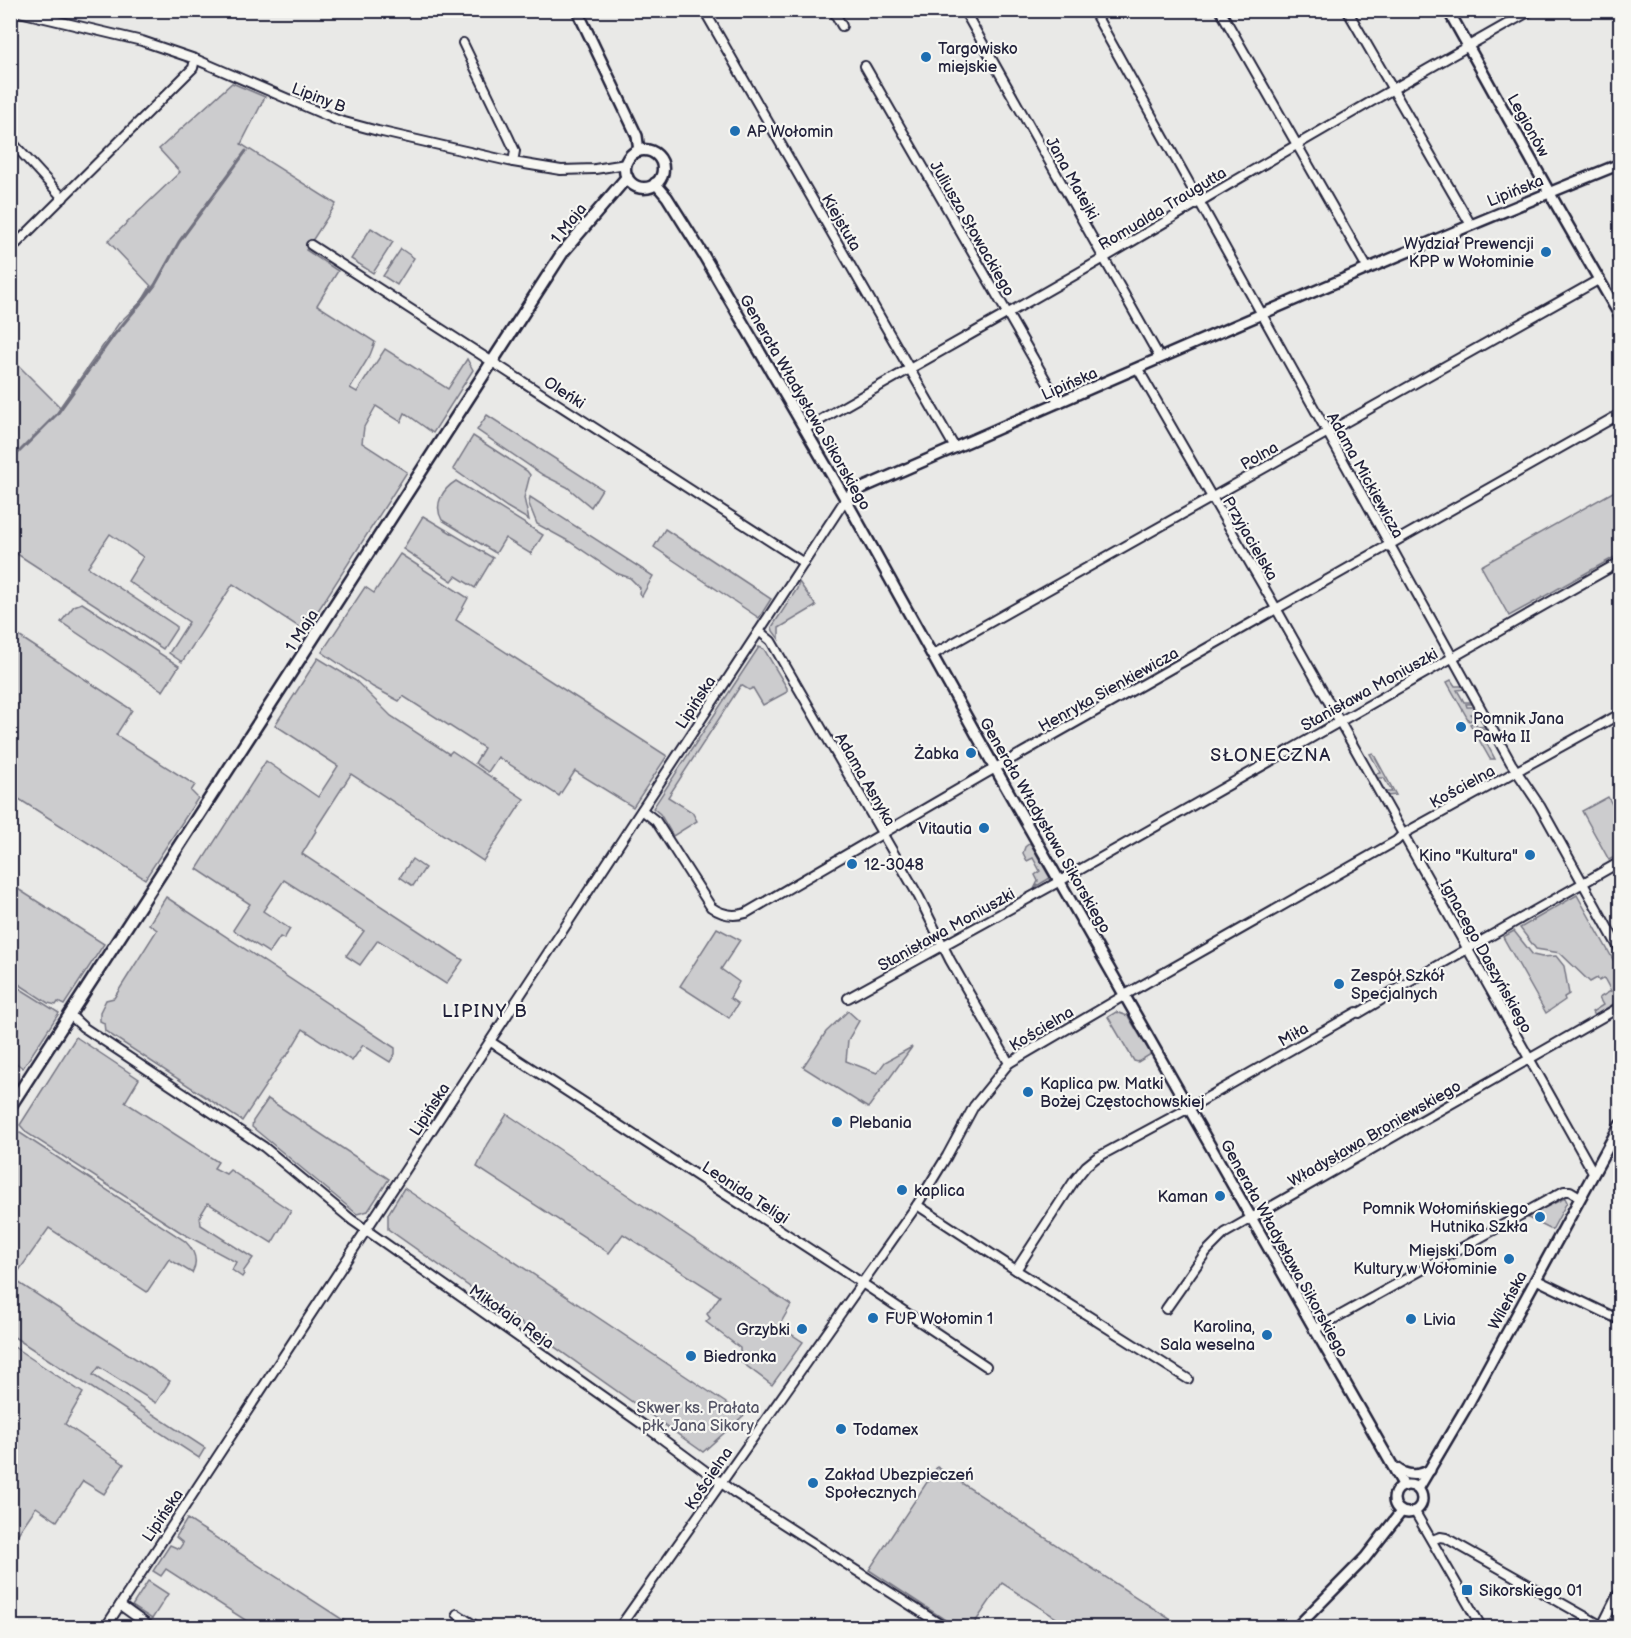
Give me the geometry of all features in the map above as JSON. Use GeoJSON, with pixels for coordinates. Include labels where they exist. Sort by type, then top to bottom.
{"type":"FeatureCollection","features":[{"type":"Feature","properties":{"kind":"main road"},"geometry":{"type":"LineString","coordinates":[[639,151],[653,153],[660,159],[662,170],[656,183],[651,186],[640,187],[630,182],[627,177],[626,164],[630,156],[639,151]]}},
{"type":"Feature","properties":{"kind":"main road","name":"1 Maja"},"geometry":{"type":"LineString","coordinates":[[10,1107],[563,252],[627,177]]}},
{"type":"Feature","properties":{"kind":"street"},"geometry":{"type":"LineString","coordinates":[[577,10],[637,136],[639,151]]}},
{"type":"Feature","properties":{"kind":"street","name":"Kiejstuta"},"geometry":{"type":"LineString","coordinates":[[705,10],[955,448]]}},
{"type":"Feature","properties":{"kind":"street"},"geometry":{"type":"LineString","coordinates":[[833,10],[842,26]]}},
{"type":"Feature","properties":{"kind":"street","name":"Jana Matejki"},"geometry":{"type":"LineString","coordinates":[[964,10],[1160,358]]}},
{"type":"Feature","properties":{"kind":"street","name":"Adama Mickiewicza"},"geometry":{"type":"LineString","coordinates":[[1092,10],[1511,763],[1540,806],[1620,951]]}},
{"type":"Feature","properties":{"kind":"street"},"geometry":{"type":"LineString","coordinates":[[1220,10],[1368,269]]}},
{"type":"Feature","properties":{"kind":"street"},"geometry":{"type":"LineString","coordinates":[[1347,10],[1471,225]]}},
{"type":"Feature","properties":{"kind":"street","name":"Legionów"},"geometry":{"type":"LineString","coordinates":[[1448,10],[1620,316]]}},
{"type":"Feature","properties":{"kind":"street","name":"Romualda Traugutta"},"geometry":{"type":"LineString","coordinates":[[805,429],[1532,10]]}},
{"type":"Feature","properties":{"kind":"street"},"geometry":{"type":"LineString","coordinates":[[10,17],[12,11]]}},
{"type":"Feature","properties":{"kind":"street","name":"Lipiny B"},"geometry":{"type":"LineString","coordinates":[[12,11],[142,41],[195,59],[337,120],[513,162],[561,170],[596,169],[626,164]]}},
{"type":"Feature","properties":{"kind":"street"},"geometry":{"type":"LineString","coordinates":[[463,43],[508,136],[514,152],[513,162]]}},
{"type":"Feature","properties":{"kind":"street"},"geometry":{"type":"LineString","coordinates":[[10,250],[193,68],[195,59]]}},
{"type":"Feature","properties":{"kind":"street","name":"Juliusza Słowackiego"},"geometry":{"type":"LineString","coordinates":[[865,66],[1059,403]]}},
{"type":"Feature","properties":{"kind":"street"},"geometry":{"type":"LineString","coordinates":[[11,141],[63,198]]}},
{"type":"Feature","properties":{"kind":"street","name":"Lipińska"},"geometry":{"type":"LineString","coordinates":[[105,1628],[759,630],[845,500],[853,492],[1368,269],[1620,164]]}},
{"type":"Feature","properties":{"kind":"street","name":"Generała Władysława Sikorskiego"},"geometry":{"type":"LineString","coordinates":[[656,183],[704,256],[805,429],[995,768],[1404,1486]]}},
{"type":"Feature","properties":{"kind":"street","name":"Oleńki"},"geometry":{"type":"LineString","coordinates":[[311,244],[804,562]]}},
{"type":"Feature","properties":{"kind":"street","name":"Polna"},"geometry":{"type":"LineString","coordinates":[[932,655],[1600,279]]}},
{"type":"Feature","properties":{"kind":"street","name":"Przyjacielska"},"geometry":{"type":"LineString","coordinates":[[1138,369],[1339,722]]}},
{"type":"Feature","properties":{"kind":"street","name":"Henryka Sienkiewicza"},"geometry":{"type":"LineString","coordinates":[[642,810],[656,821],[706,901],[716,910],[731,915],[746,913],[995,768],[1620,414]]}},
{"type":"Feature","properties":{"kind":"street","name":"Stanisława Moniuszki"},"geometry":{"type":"LineString","coordinates":[[848,998],[1060,881],[1620,562]]}},
{"type":"Feature","properties":{"kind":"street","name":"Adama Asnyka"},"geometry":{"type":"LineString","coordinates":[[759,630],[771,641],[919,897],[942,947],[1009,1063]]}},
{"type":"Feature","properties":{"kind":"street","name":"Kościelna"},"geometry":{"type":"LineString","coordinates":[[619,1628],[917,1205],[948,1156],[974,1106],[1009,1063],[1125,994],[1396,841],[1403,834],[1620,714]]}},
{"type":"Feature","properties":{"kind":"street","name":"Ignacego Daszyńskiego"},"geometry":{"type":"LineString","coordinates":[[1339,722],[1593,1172]]}},
{"type":"Feature","properties":{"kind":"street","name":"Miła"},"geometry":{"type":"LineString","coordinates":[[1016,1270],[1086,1166],[1107,1152],[1371,1006],[1620,862]]}},
{"type":"Feature","properties":{"kind":"street","name":"Władysława Broniewskiego"},"geometry":{"type":"LineString","coordinates":[[1166,1309],[1212,1244],[1225,1233],[1620,1007]]}},
{"type":"Feature","properties":{"kind":"street","name":"Mikołaja Reja"},"geometry":{"type":"LineString","coordinates":[[70,1016],[264,1148],[367,1230],[649,1429],[720,1483],[946,1628]]}},
{"type":"Feature","properties":{"kind":"street","name":"Leonida Teligi"},"geometry":{"type":"LineString","coordinates":[[490,1042],[986,1366]]}},
{"type":"Feature","properties":{"kind":"street","name":"Wileńska"},"geometry":{"type":"LineString","coordinates":[[1418,1489],[1467,1406],[1620,1125]]}},
{"type":"Feature","properties":{"kind":"street"},"geometry":{"type":"LineString","coordinates":[[1314,1330],[1564,1191],[1570,1191],[1580,1197]]}},
{"type":"Feature","properties":{"kind":"street"},"geometry":{"type":"LineString","coordinates":[[917,1205],[1188,1379]]}},
{"type":"Feature","properties":{"kind":"street"},"geometry":{"type":"LineString","coordinates":[[1535,1279],[1620,1320]]}},
{"type":"Feature","properties":{"kind":"street"},"geometry":{"type":"LineString","coordinates":[[1393,1465],[1406,1474],[1414,1475],[1430,1470]]}},
{"type":"Feature","properties":{"kind":"street"},"geometry":{"type":"LineString","coordinates":[[1409,1485],[1418,1489],[1422,1503],[1415,1512],[1407,1514],[1401,1512],[1396,1507],[1394,1498],[1396,1491],[1409,1485]]}},
{"type":"Feature","properties":{"kind":"street"},"geometry":{"type":"LineString","coordinates":[[1296,1628],[1365,1558],[1401,1512]]}},
{"type":"Feature","properties":{"kind":"street"},"geometry":{"type":"LineString","coordinates":[[1415,1512],[1482,1628]]}},
{"type":"Feature","properties":{"kind":"street"},"geometry":{"type":"LineString","coordinates":[[1432,1540],[1444,1537],[1602,1627],[1620,1590]]}},
{"type":"Feature","properties":{"kind":"street"},"geometry":{"type":"LineString","coordinates":[[120,1605],[152,1628]]}},
{"type":"Feature","properties":{"kind":"street"},"geometry":{"type":"LineString","coordinates":[[457,1614],[479,1628]]}},
{"type":"Feature","properties":{"kind":"green space"},"geometry":{"type":"Polygon","coordinates":[[[232,83],[265,97],[241,144],[336,204],[306,250],[338,271],[317,305],[375,342],[370,355],[350,388],[357,392],[385,349],[448,389],[467,359],[473,370],[433,433],[405,413],[401,422],[376,406],[364,427],[362,443],[407,472],[305,631],[233,584],[182,662],[169,653],[189,622],[128,581],[143,557],[110,534],[88,567],[176,626],[163,649],[11,550],[10,357],[60,407],[119,323],[142,301],[151,286],[108,241],[180,172],[159,149],[232,83]]]}},
{"type":"Feature","properties":{"kind":"green space"},"geometry":{"type":"Polygon","coordinates":[[[371,228],[393,242],[373,273],[351,259],[371,228]]]}},
{"type":"Feature","properties":{"kind":"green space"},"geometry":{"type":"Polygon","coordinates":[[[401,249],[414,258],[397,285],[383,276],[401,249]]]}},
{"type":"Feature","properties":{"kind":"green space"},"geometry":{"type":"Polygon","coordinates":[[[487,415],[602,489],[591,507],[567,487],[543,475],[477,430],[487,415]]]}},
{"type":"Feature","properties":{"kind":"green space"},"geometry":{"type":"Polygon","coordinates":[[[473,436],[530,475],[524,498],[529,520],[453,469],[473,436]]]}},
{"type":"Feature","properties":{"kind":"green space"},"geometry":{"type":"Polygon","coordinates":[[[456,481],[543,535],[531,554],[505,538],[496,553],[442,520],[439,514],[439,503],[443,493],[456,481]]]}},
{"type":"Feature","properties":{"kind":"green space"},"geometry":{"type":"Polygon","coordinates":[[[1620,488],[1620,554],[1509,616],[1481,566],[1620,488]]]}},
{"type":"Feature","properties":{"kind":"green space"},"geometry":{"type":"Polygon","coordinates":[[[530,497],[653,576],[642,596],[639,593],[640,588],[630,578],[616,573],[570,542],[537,524],[529,504],[530,497]]]}},
{"type":"Feature","properties":{"kind":"green space"},"geometry":{"type":"Polygon","coordinates":[[[423,516],[493,558],[475,588],[456,576],[452,581],[403,549],[423,516]]]}},
{"type":"Feature","properties":{"kind":"green space"},"geometry":{"type":"Polygon","coordinates":[[[665,529],[771,599],[759,618],[654,547],[665,529]]]}},
{"type":"Feature","properties":{"kind":"green space"},"geometry":{"type":"Polygon","coordinates":[[[400,554],[468,598],[456,620],[667,756],[633,807],[575,771],[559,796],[498,757],[488,772],[475,763],[484,748],[403,696],[399,701],[373,687],[322,652],[365,587],[374,593],[400,554]]]}},
{"type":"Feature","properties":{"kind":"green space"},"geometry":{"type":"Polygon","coordinates":[[[799,582],[816,606],[779,628],[779,639],[772,627],[797,589],[799,582]]]}},
{"type":"Feature","properties":{"kind":"green space"},"geometry":{"type":"Polygon","coordinates":[[[82,603],[179,666],[163,691],[61,622],[74,606],[82,603]]]}},
{"type":"Feature","properties":{"kind":"green space"},"geometry":{"type":"Polygon","coordinates":[[[11,631],[132,710],[116,735],[195,785],[191,791],[198,798],[145,879],[11,794],[11,631]]]}},
{"type":"Feature","properties":{"kind":"green space"},"geometry":{"type":"Polygon","coordinates":[[[759,647],[764,649],[787,688],[787,692],[763,705],[753,688],[749,690],[741,685],[668,797],[692,812],[697,821],[673,836],[660,814],[653,808],[759,647]]]}},
{"type":"Feature","properties":{"kind":"green space"},"geometry":{"type":"Polygon","coordinates":[[[318,658],[356,681],[391,716],[449,754],[452,751],[524,799],[483,861],[351,774],[302,854],[463,960],[446,984],[378,940],[360,965],[346,956],[364,931],[284,880],[263,911],[290,929],[284,939],[280,937],[269,953],[233,930],[250,904],[197,869],[266,761],[318,797],[338,766],[275,725],[318,658]]]}},
{"type":"Feature","properties":{"kind":"green space"},"geometry":{"type":"Polygon","coordinates":[[[1451,680],[1455,686],[1463,686],[1465,689],[1457,690],[1464,702],[1472,702],[1473,704],[1466,704],[1467,707],[1475,707],[1479,714],[1471,714],[1473,719],[1469,721],[1447,682],[1451,680]]]}},
{"type":"Feature","properties":{"kind":"green space"},"geometry":{"type":"Polygon","coordinates":[[[1475,722],[1478,727],[1486,726],[1487,728],[1479,729],[1495,759],[1490,759],[1470,724],[1475,722]]]}},
{"type":"Feature","properties":{"kind":"green space"},"geometry":{"type":"Polygon","coordinates":[[[1373,753],[1396,795],[1386,796],[1385,792],[1392,792],[1384,778],[1376,778],[1374,774],[1381,773],[1370,754],[1373,753]]]}},
{"type":"Feature","properties":{"kind":"green space"},"geometry":{"type":"Polygon","coordinates":[[[1608,797],[1620,819],[1620,854],[1609,860],[1582,811],[1608,797]]]}},
{"type":"Feature","properties":{"kind":"green space"},"geometry":{"type":"Polygon","coordinates":[[[1030,843],[1050,878],[1035,887],[1038,881],[1035,875],[1040,871],[1033,858],[1027,861],[1023,853],[1025,847],[1030,843]]]}},
{"type":"Feature","properties":{"kind":"green space"},"geometry":{"type":"Polygon","coordinates":[[[412,859],[425,868],[413,886],[400,877],[412,859]]]}},
{"type":"Feature","properties":{"kind":"green space"},"geometry":{"type":"Polygon","coordinates":[[[10,884],[104,944],[64,1005],[58,1002],[56,1005],[48,1003],[11,979],[10,884]]]}},
{"type":"Feature","properties":{"kind":"green space"},"geometry":{"type":"Polygon","coordinates":[[[1577,895],[1620,972],[1620,1000],[1594,1016],[1592,1012],[1603,1005],[1599,998],[1611,991],[1604,978],[1599,981],[1597,978],[1590,982],[1560,953],[1536,949],[1520,928],[1577,895]]]}},
{"type":"Feature","properties":{"kind":"green space"},"geometry":{"type":"Polygon","coordinates":[[[166,897],[395,1048],[395,1054],[390,1062],[363,1045],[352,1061],[303,1029],[242,1121],[105,1031],[104,1023],[100,1021],[100,1012],[106,1000],[114,998],[157,930],[149,924],[166,897]]]}},
{"type":"Feature","properties":{"kind":"green space"},"geometry":{"type":"Polygon","coordinates":[[[717,928],[740,940],[721,969],[739,982],[730,998],[738,1004],[729,1018],[680,986],[717,928]]]}},
{"type":"Feature","properties":{"kind":"green space"},"geometry":{"type":"Polygon","coordinates":[[[1514,931],[1533,955],[1556,956],[1564,966],[1569,994],[1564,997],[1565,1000],[1546,1013],[1503,937],[1514,931]]]}},
{"type":"Feature","properties":{"kind":"green space"},"geometry":{"type":"Polygon","coordinates":[[[11,983],[59,1013],[23,1068],[16,1063],[11,1070],[11,983]]]}},
{"type":"Feature","properties":{"kind":"green space"},"geometry":{"type":"Polygon","coordinates":[[[848,1011],[859,1021],[848,1040],[846,1061],[877,1073],[885,1062],[912,1047],[868,1108],[803,1067],[826,1032],[848,1011]]]}},
{"type":"Feature","properties":{"kind":"green space"},"geometry":{"type":"Polygon","coordinates":[[[1116,1012],[1128,1016],[1151,1054],[1138,1062],[1134,1061],[1108,1017],[1116,1012]]]}},
{"type":"Feature","properties":{"kind":"green space"},"geometry":{"type":"Polygon","coordinates":[[[76,1037],[139,1079],[125,1102],[218,1162],[214,1168],[226,1174],[230,1170],[291,1211],[272,1243],[208,1203],[200,1216],[201,1225],[253,1258],[242,1277],[232,1270],[236,1262],[182,1233],[27,1133],[20,1125],[76,1037]]]}},
{"type":"Feature","properties":{"kind":"green space"},"geometry":{"type":"Polygon","coordinates":[[[268,1099],[389,1179],[368,1211],[357,1214],[252,1127],[253,1121],[268,1099]]]}},
{"type":"Feature","properties":{"kind":"green space"},"geometry":{"type":"Polygon","coordinates":[[[507,1114],[791,1305],[779,1326],[803,1342],[772,1385],[740,1361],[740,1348],[706,1322],[710,1318],[707,1314],[720,1296],[623,1234],[609,1253],[477,1167],[507,1114]]]}},
{"type":"Feature","properties":{"kind":"green space"},"geometry":{"type":"Polygon","coordinates":[[[17,1131],[185,1241],[191,1248],[195,1260],[192,1273],[169,1259],[147,1292],[49,1228],[13,1279],[170,1381],[156,1403],[99,1367],[93,1375],[205,1448],[199,1458],[11,1335],[10,1140],[17,1131]]]}},
{"type":"Feature","properties":{"kind":"green space","name":"Skwer ks. Prałata płk. Jana Sikory"},"geometry":{"type":"Polygon","coordinates":[[[404,1188],[744,1415],[703,1452],[388,1229],[388,1214],[404,1188]]]}},
{"type":"Feature","properties":{"kind":"green space"},"geometry":{"type":"Polygon","coordinates":[[[1565,1198],[1567,1202],[1552,1230],[1526,1217],[1565,1198]]]}},
{"type":"Feature","properties":{"kind":"green space"},"geometry":{"type":"Polygon","coordinates":[[[11,1345],[83,1393],[65,1424],[124,1464],[104,1494],[83,1481],[57,1521],[36,1507],[11,1544],[11,1345]]]}},
{"type":"Feature","properties":{"kind":"green space"},"geometry":{"type":"Polygon","coordinates":[[[937,1467],[1182,1627],[1070,1627],[1002,1583],[972,1627],[956,1627],[869,1570],[937,1467]]]}},
{"type":"Feature","properties":{"kind":"green space"},"geometry":{"type":"Polygon","coordinates":[[[187,1519],[354,1627],[256,1627],[166,1569],[161,1576],[153,1571],[170,1545],[179,1549],[183,1543],[176,1537],[187,1519]]]}},
{"type":"Feature","properties":{"kind":"green space"},"geometry":{"type":"Polygon","coordinates":[[[148,1581],[168,1594],[152,1619],[132,1606],[148,1581]]]}},
{"type":"Feature","properties":{"kind":"waterway"},"geometry":{"type":"LineString","coordinates":[[10,461],[57,414],[114,335],[155,285],[179,242],[246,151]]}},
{"type":"Feature","properties":{"kind":"place","name":"Targowisko miejskie"},"geometry":{"type":"Point","coordinates":[926,57]}},
{"type":"Feature","properties":{"kind":"place","name":"AP Wołomin"},"geometry":{"type":"Point","coordinates":[735,131]}},
{"type":"Feature","properties":{"kind":"place","name":"Wydział Prewencji KPP w Wołominie"},"geometry":{"type":"Point","coordinates":[1546,252]}},
{"type":"Feature","properties":{"kind":"place","name":"Pomnik Jana Pawła II"},"geometry":{"type":"Point","coordinates":[1461,727]}},
{"type":"Feature","properties":{"kind":"place","name":"Żabka"},"geometry":{"type":"Point","coordinates":[971,753]}},
{"type":"Feature","properties":{"kind":"place","name":"Vitautia"},"geometry":{"type":"Point","coordinates":[984,828]}},
{"type":"Feature","properties":{"kind":"place","name":"Kino \"Kultura\""},"geometry":{"type":"Point","coordinates":[1530,855]}},
{"type":"Feature","properties":{"kind":"place","name":"12-3048"},"geometry":{"type":"Point","coordinates":[852,864]}},
{"type":"Feature","properties":{"kind":"place","name":"Zespół Szkół Specjalnych"},"geometry":{"type":"Point","coordinates":[1339,984]}},
{"type":"Feature","properties":{"kind":"place","name":"Kaplica pw. Matki Bożej Częstochowskiej"},"geometry":{"type":"Point","coordinates":[1028,1092]}},
{"type":"Feature","properties":{"kind":"place","name":"Plebania"},"geometry":{"type":"Point","coordinates":[837,1122]}},
{"type":"Feature","properties":{"kind":"place","name":"kaplica"},"geometry":{"type":"Point","coordinates":[902,1190]}},
{"type":"Feature","properties":{"kind":"place","name":"Kaman"},"geometry":{"type":"Point","coordinates":[1220,1196]}},
{"type":"Feature","properties":{"kind":"place","name":"Pomnik Wołomińskiego Hutnika Szkła"},"geometry":{"type":"Point","coordinates":[1540,1217]}},
{"type":"Feature","properties":{"kind":"place","name":"Miejski Dom Kultury w Wołominie"},"geometry":{"type":"Point","coordinates":[1509,1259]}},
{"type":"Feature","properties":{"kind":"place","name":"FUP Wołomin 1"},"geometry":{"type":"Point","coordinates":[873,1318]}},
{"type":"Feature","properties":{"kind":"place","name":"Livia"},"geometry":{"type":"Point","coordinates":[1411,1319]}},
{"type":"Feature","properties":{"kind":"place","name":"Grzybki"},"geometry":{"type":"Point","coordinates":[802,1329]}},
{"type":"Feature","properties":{"kind":"place","name":"Karolina, Sala weselna"},"geometry":{"type":"Point","coordinates":[1267,1335]}},
{"type":"Feature","properties":{"kind":"place","name":"Biedronka"},"geometry":{"type":"Point","coordinates":[691,1356]}},
{"type":"Feature","properties":{"kind":"place","name":"Todamex"},"geometry":{"type":"Point","coordinates":[841,1429]}},
{"type":"Feature","properties":{"kind":"place","name":"Zakład Ubezpieczeń Społecznych"},"geometry":{"type":"Point","coordinates":[813,1483]}},
{"type":"Feature","properties":{"kind":"place","name":"Sikorskiego 01"},"geometry":{"type":"Point","coordinates":[1467,1590]}},
{"type":"Feature","properties":{"kind":"district","name":"SŁONECZNA"},"geometry":{"type":"Point","coordinates":[1271,755]}},
{"type":"Feature","properties":{"kind":"district","name":"LIPINY B"},"geometry":{"type":"Point","coordinates":[485,1011]}}]}
